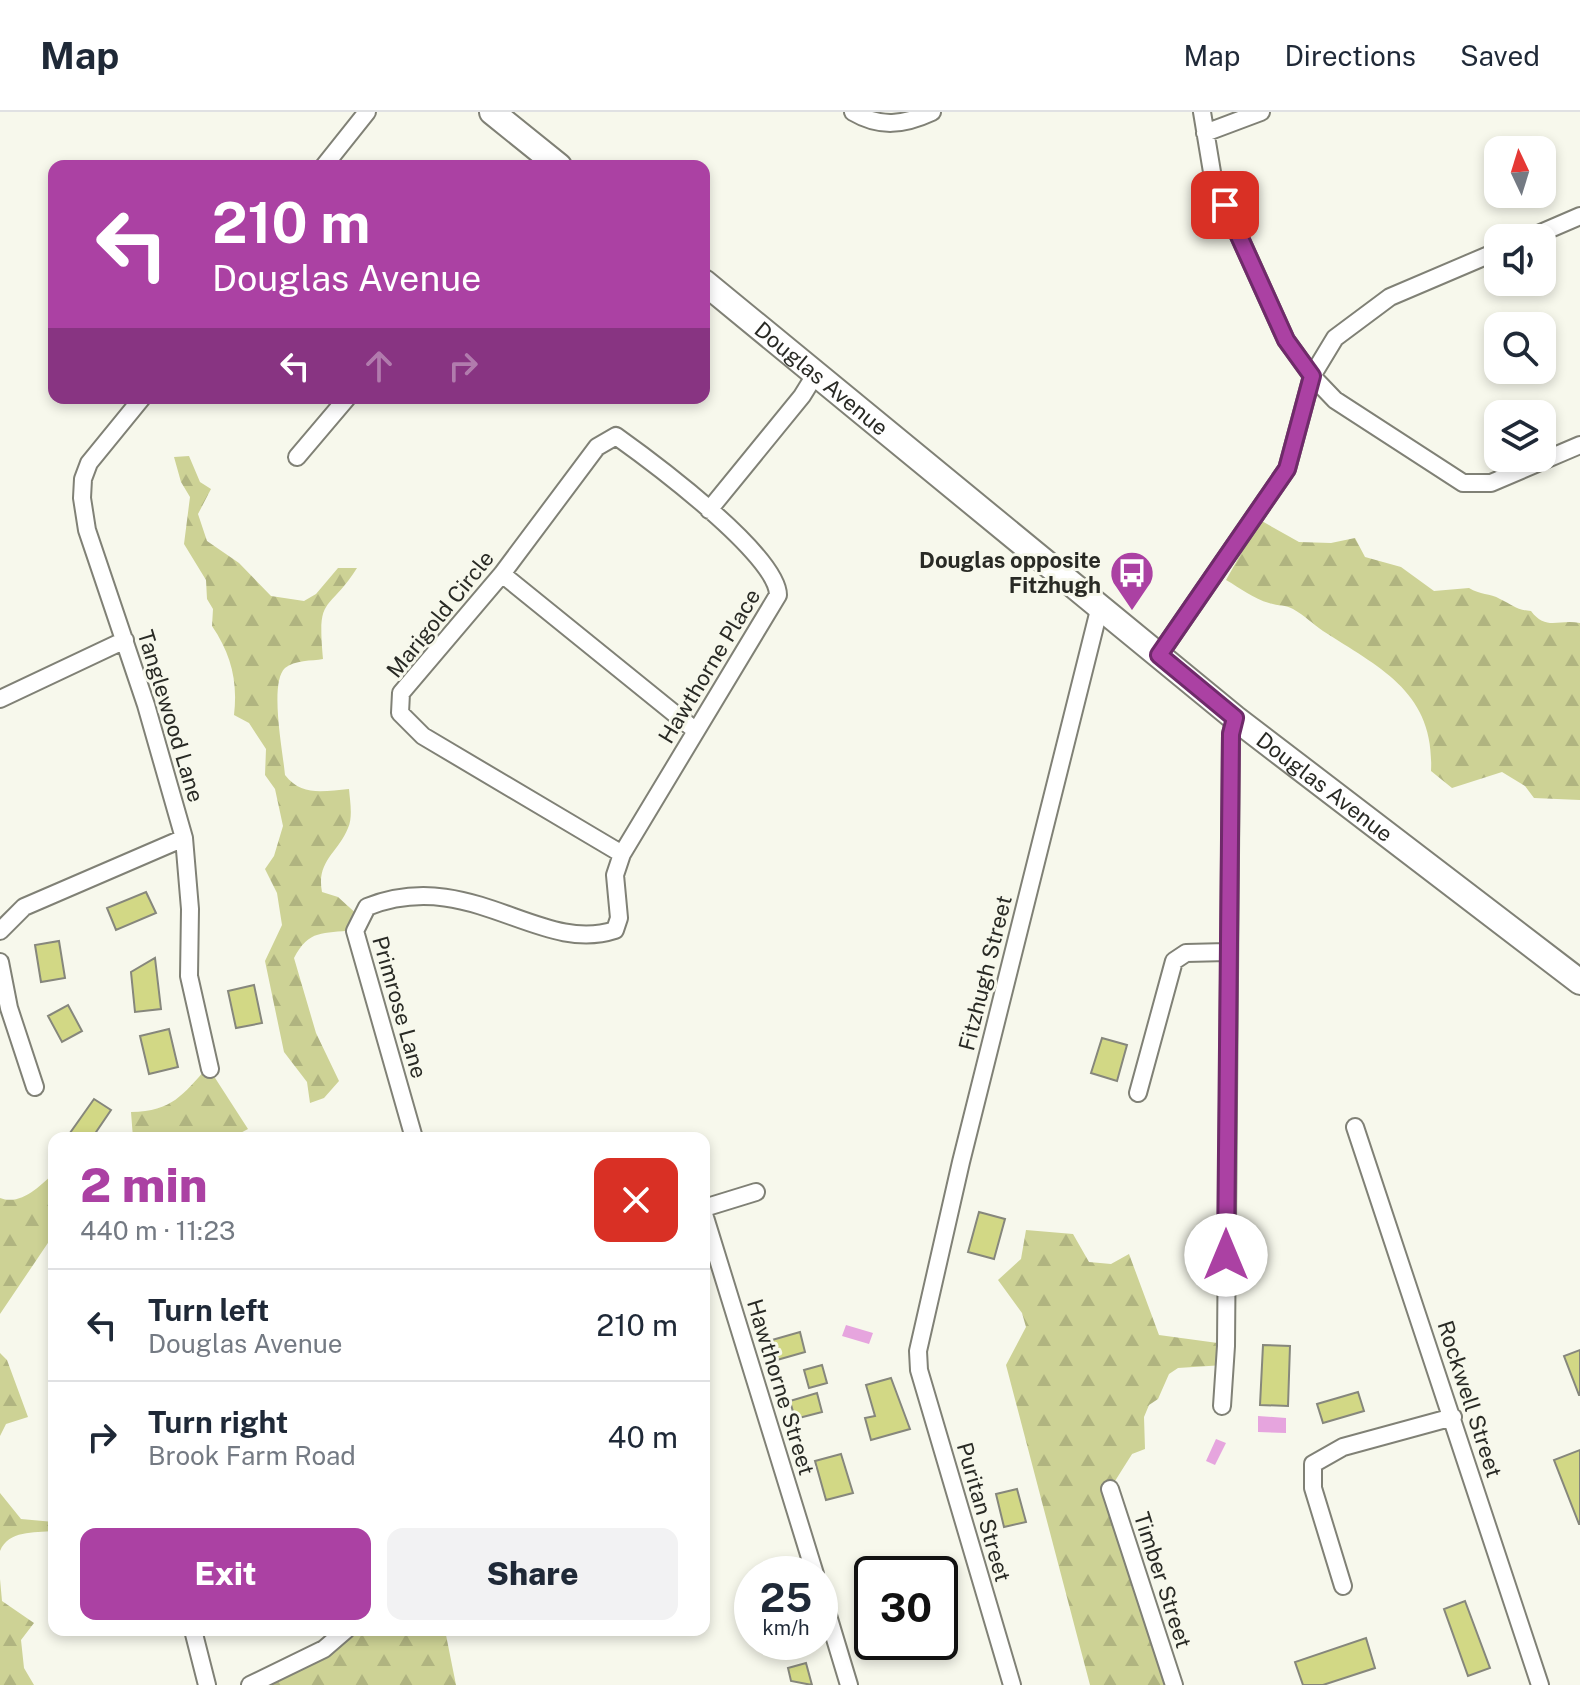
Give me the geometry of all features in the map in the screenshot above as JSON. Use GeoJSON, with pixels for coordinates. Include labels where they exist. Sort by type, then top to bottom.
{"type":"FeatureCollection","features":[{"type":"Feature","properties":{"kind":"main road"},"geometry":{"type":"LineString","coordinates":[[492,112],[552,160]]}},
{"type":"Feature","properties":{"kind":"main road","name":"Douglas Avenue"},"geometry":{"type":"LineString","coordinates":[[710,287],[1235,718],[1580,982]]}},
{"type":"Feature","properties":{"kind":"street"},"geometry":{"type":"LineString","coordinates":[[329,160],[367,112]]}},
{"type":"Feature","properties":{"kind":"street"},"geometry":{"type":"LineString","coordinates":[[853,112],[871,122],[886,124],[917,119],[932,112]]}},
{"type":"Feature","properties":{"kind":"street"},"geometry":{"type":"LineString","coordinates":[[1202,112],[1213,178],[1286,340],[1312,376],[1335,400],[1463,483],[1491,483],[1580,445]]}},
{"type":"Feature","properties":{"kind":"street"},"geometry":{"type":"LineString","coordinates":[[1205,133],[1261,112]]}},
{"type":"Feature","properties":{"kind":"street"},"geometry":{"type":"LineString","coordinates":[[1556,226],[1580,216]]}},
{"type":"Feature","properties":{"kind":"street"},"geometry":{"type":"LineString","coordinates":[[1159,655],[1287,469],[1312,376],[1335,338],[1390,297],[1484,257]]}},
{"type":"Feature","properties":{"kind":"street"},"geometry":{"type":"LineString","coordinates":[[709,510],[815,375]]}},
{"type":"Feature","properties":{"kind":"street","name":"Tanglewood Lane"},"geometry":{"type":"LineString","coordinates":[[137,404],[89,463],[83,479],[87,530],[125,640],[184,838],[190,909],[189,976],[210,1069]]}},
{"type":"Feature","properties":{"kind":"street"},"geometry":{"type":"LineString","coordinates":[[297,457],[342,404]]}},
{"type":"Feature","properties":{"kind":"street","name":"Marigold Circle"},"geometry":{"type":"LineString","coordinates":[[622,854],[423,736],[400,713],[401,693],[502,574],[597,447],[616,436],[709,510]]}},
{"type":"Feature","properties":{"kind":"street","name":"Hawthorne Place"},"geometry":{"type":"LineString","coordinates":[[615,930],[619,918],[615,875],[622,854],[778,595],[778,582],[764,561],[709,510]]}},
{"type":"Feature","properties":{"kind":"street"},"geometry":{"type":"LineString","coordinates":[[502,574],[696,731]]}},
{"type":"Feature","properties":{"kind":"street","name":"Fitzhugh Street"},"geometry":{"type":"LineString","coordinates":[[918,1351],[942,1238],[1100,606]]}},
{"type":"Feature","properties":{"kind":"street"},"geometry":{"type":"LineString","coordinates":[[0,699],[125,640]]}},
{"type":"Feature","properties":{"kind":"street"},"geometry":{"type":"LineString","coordinates":[[1222,1406],[1226,1346],[1231,734],[1235,718]]}},
{"type":"Feature","properties":{"kind":"street"},"geometry":{"type":"LineString","coordinates":[[0,931],[24,907],[184,838]]}},
{"type":"Feature","properties":{"kind":"street","name":"Primrose Lane"},"geometry":{"type":"LineString","coordinates":[[412,1132],[355,931],[367,907],[410,895],[436,894],[476,902],[553,928],[593,937],[615,930]]}},
{"type":"Feature","properties":{"kind":"street"},"geometry":{"type":"LineString","coordinates":[[1138,1093],[1174,961],[1186,953],[1227,952]]}},
{"type":"Feature","properties":{"kind":"street"},"geometry":{"type":"LineString","coordinates":[[0,962],[9,1008],[35,1087]]}},
{"type":"Feature","properties":{"kind":"street","name":"Rockwell Street"},"geometry":{"type":"LineString","coordinates":[[1355,1127],[1540,1685]]}},
{"type":"Feature","properties":{"kind":"street"},"geometry":{"type":"LineString","coordinates":[[710,1209],[756,1192]]}},
{"type":"Feature","properties":{"kind":"street","name":"Hawthorne Street"},"geometry":{"type":"LineString","coordinates":[[710,1231],[809,1556]]}},
{"type":"Feature","properties":{"kind":"street","name":"Puritan Street"},"geometry":{"type":"LineString","coordinates":[[918,1351],[919,1370],[1012,1685]]}},
{"type":"Feature","properties":{"kind":"street"},"geometry":{"type":"LineString","coordinates":[[1343,1586],[1313,1488],[1311,1469],[1319,1458],[1343,1447],[1453,1417]]}},
{"type":"Feature","properties":{"kind":"street","name":"Timber Street"},"geometry":{"type":"LineString","coordinates":[[1110,1489],[1174,1685]]}},
{"type":"Feature","properties":{"kind":"street"},"geometry":{"type":"LineString","coordinates":[[195,1636],[207,1685]]}},
{"type":"Feature","properties":{"kind":"street"},"geometry":{"type":"LineString","coordinates":[[250,1685],[324,1649],[339,1636]]}},
{"type":"Feature","properties":{"kind":"street"},"geometry":{"type":"LineString","coordinates":[[838,1649],[849,1685]]}},
{"type":"Feature","properties":{"kind":"green space"},"geometry":{"type":"Polygon","coordinates":[[[189,456],[200,482],[211,489],[198,514],[207,541],[239,563],[271,596],[304,601],[316,594],[338,568],[357,568],[323,614],[323,659],[289,665],[280,676],[278,688],[278,718],[285,775],[306,790],[349,789],[350,824],[325,865],[321,881],[322,892],[338,897],[360,917],[353,930],[311,937],[294,958],[316,1033],[339,1081],[324,1098],[310,1103],[307,1082],[284,1052],[265,961],[282,925],[277,893],[265,869],[274,856],[283,826],[275,789],[265,775],[266,749],[249,723],[234,715],[232,668],[212,626],[213,609],[207,599],[206,580],[184,544],[190,497],[181,482],[174,457],[189,456]]]}},
{"type":"Feature","properties":{"kind":"green space"},"geometry":{"type":"Polygon","coordinates":[[[1260,520],[1299,542],[1331,543],[1355,538],[1365,557],[1401,567],[1434,591],[1469,588],[1531,611],[1547,623],[1580,623],[1580,800],[1534,798],[1525,786],[1502,772],[1452,788],[1431,771],[1430,744],[1424,721],[1400,685],[1297,611],[1258,599],[1226,580],[1260,520]]]}},
{"type":"Feature","properties":{"kind":"green space"},"geometry":{"type":"Polygon","coordinates":[[[208,1067],[248,1129],[242,1132],[133,1132],[131,1112],[167,1105],[208,1067]]]}},
{"type":"Feature","properties":{"kind":"green space"},"geometry":{"type":"Polygon","coordinates":[[[48,1178],[48,1243],[0,1314],[0,1198],[23,1197],[48,1178]]]}},
{"type":"Feature","properties":{"kind":"green space"},"geometry":{"type":"Polygon","coordinates":[[[1026,1230],[1073,1234],[1089,1262],[1111,1264],[1129,1254],[1159,1335],[1225,1344],[1224,1365],[1178,1368],[1169,1374],[1158,1399],[1149,1405],[1144,1417],[1145,1449],[1132,1454],[1110,1489],[1171,1685],[1090,1685],[1006,1365],[1026,1327],[1022,1313],[998,1280],[1021,1259],[1026,1230]]]}},
{"type":"Feature","properties":{"kind":"green space"},"geometry":{"type":"Polygon","coordinates":[[[0,1353],[7,1360],[28,1417],[6,1424],[0,1436],[0,1353]]]}},
{"type":"Feature","properties":{"kind":"green space"},"geometry":{"type":"Polygon","coordinates":[[[0,1493],[21,1519],[48,1521],[48,1532],[16,1536],[9,1539],[0,1551],[0,1493]]]}},
{"type":"Feature","properties":{"kind":"green space"},"geometry":{"type":"Polygon","coordinates":[[[0,1579],[2,1601],[34,1623],[21,1640],[24,1668],[34,1685],[0,1685],[0,1579]]]}},
{"type":"Feature","properties":{"kind":"green space"},"geometry":{"type":"Polygon","coordinates":[[[341,1636],[446,1636],[456,1685],[256,1685],[341,1636]]]}},
{"type":"Feature","properties":{"kind":"shaded area"},"geometry":{"type":"Polygon","coordinates":[[[846,1325],[873,1333],[869,1344],[842,1336],[846,1325]]]}},
{"type":"Feature","properties":{"kind":"shaded area"},"geometry":{"type":"Polygon","coordinates":[[[1258,1416],[1286,1418],[1286,1433],[1258,1432],[1258,1416]]]}},
{"type":"Feature","properties":{"kind":"shaded area"},"geometry":{"type":"Polygon","coordinates":[[[1216,1439],[1226,1443],[1215,1465],[1206,1461],[1216,1439]]]}},
{"type":"Feature","properties":{"kind":"building"},"geometry":{"type":"Polygon","coordinates":[[[146,892],[156,913],[116,930],[107,908],[146,892]]]}},
{"type":"Feature","properties":{"kind":"building"},"geometry":{"type":"Polygon","coordinates":[[[59,941],[65,978],[41,982],[35,945],[59,941]]]}},
{"type":"Feature","properties":{"kind":"building"},"geometry":{"type":"Polygon","coordinates":[[[155,958],[161,1009],[135,1012],[131,972],[155,958]]]}},
{"type":"Feature","properties":{"kind":"building"},"geometry":{"type":"Polygon","coordinates":[[[254,985],[262,1023],[236,1028],[228,991],[254,985]]]}},
{"type":"Feature","properties":{"kind":"building"},"geometry":{"type":"Polygon","coordinates":[[[68,1005],[82,1031],[62,1042],[48,1016],[68,1005]]]}},
{"type":"Feature","properties":{"kind":"building"},"geometry":{"type":"Polygon","coordinates":[[[169,1029],[178,1067],[149,1074],[140,1036],[169,1029]]]}},
{"type":"Feature","properties":{"kind":"building"},"geometry":{"type":"Polygon","coordinates":[[[1102,1038],[1127,1045],[1117,1081],[1091,1073],[1102,1038]]]}},
{"type":"Feature","properties":{"kind":"building"},"geometry":{"type":"Polygon","coordinates":[[[94,1099],[111,1110],[96,1132],[71,1132],[94,1099]]]}},
{"type":"Feature","properties":{"kind":"building"},"geometry":{"type":"Polygon","coordinates":[[[979,1212],[1005,1219],[994,1259],[968,1252],[979,1212]]]}},
{"type":"Feature","properties":{"kind":"building"},"geometry":{"type":"Polygon","coordinates":[[[800,1332],[805,1352],[770,1362],[765,1342],[800,1332]]]}},
{"type":"Feature","properties":{"kind":"building"},"geometry":{"type":"Polygon","coordinates":[[[1263,1345],[1290,1346],[1288,1406],[1260,1405],[1263,1345]]]}},
{"type":"Feature","properties":{"kind":"building"},"geometry":{"type":"Polygon","coordinates":[[[1580,1350],[1580,1395],[1579,1395],[1564,1356],[1580,1350]]]}},
{"type":"Feature","properties":{"kind":"building"},"geometry":{"type":"Polygon","coordinates":[[[822,1365],[827,1383],[809,1388],[804,1370],[822,1365]]]}},
{"type":"Feature","properties":{"kind":"building"},"geometry":{"type":"Polygon","coordinates":[[[891,1378],[910,1429],[871,1440],[865,1418],[875,1416],[866,1385],[891,1378]]]}},
{"type":"Feature","properties":{"kind":"building"},"geometry":{"type":"Polygon","coordinates":[[[1358,1392],[1364,1411],[1323,1423],[1317,1404],[1358,1392]]]}},
{"type":"Feature","properties":{"kind":"building"},"geometry":{"type":"Polygon","coordinates":[[[817,1393],[822,1412],[795,1419],[790,1401],[817,1393]]]}},
{"type":"Feature","properties":{"kind":"building"},"geometry":{"type":"Polygon","coordinates":[[[1580,1450],[1580,1524],[1579,1524],[1554,1460],[1580,1450]]]}},
{"type":"Feature","properties":{"kind":"building"},"geometry":{"type":"Polygon","coordinates":[[[841,1454],[853,1493],[826,1500],[815,1461],[841,1454]]]}},
{"type":"Feature","properties":{"kind":"building"},"geometry":{"type":"Polygon","coordinates":[[[1017,1489],[1026,1522],[1004,1527],[996,1494],[1017,1489]]]}},
{"type":"Feature","properties":{"kind":"building"},"geometry":{"type":"Polygon","coordinates":[[[1465,1601],[1490,1668],[1468,1676],[1444,1609],[1465,1601]]]}},
{"type":"Feature","properties":{"kind":"building"},"geometry":{"type":"Polygon","coordinates":[[[1366,1638],[1375,1668],[1323,1685],[1303,1685],[1295,1662],[1366,1638]]]}},
{"type":"Feature","properties":{"kind":"building"},"geometry":{"type":"Polygon","coordinates":[[[806,1663],[812,1685],[791,1681],[788,1668],[806,1663]]]}},
{"type":"Feature","properties":{"kind":"place","name":"Douglas opposite Fitzhugh"},"geometry":{"type":"Point","coordinates":[1132,612]}},
{"type":"Feature","properties":{"kind":"route"},"geometry":{"type":"LineString","coordinates":[[1225,205],[1286,340],[1312,376],[1287,469],[1159,655],[1235,718],[1231,734],[1227,921],[1226,1255]]}}]}
